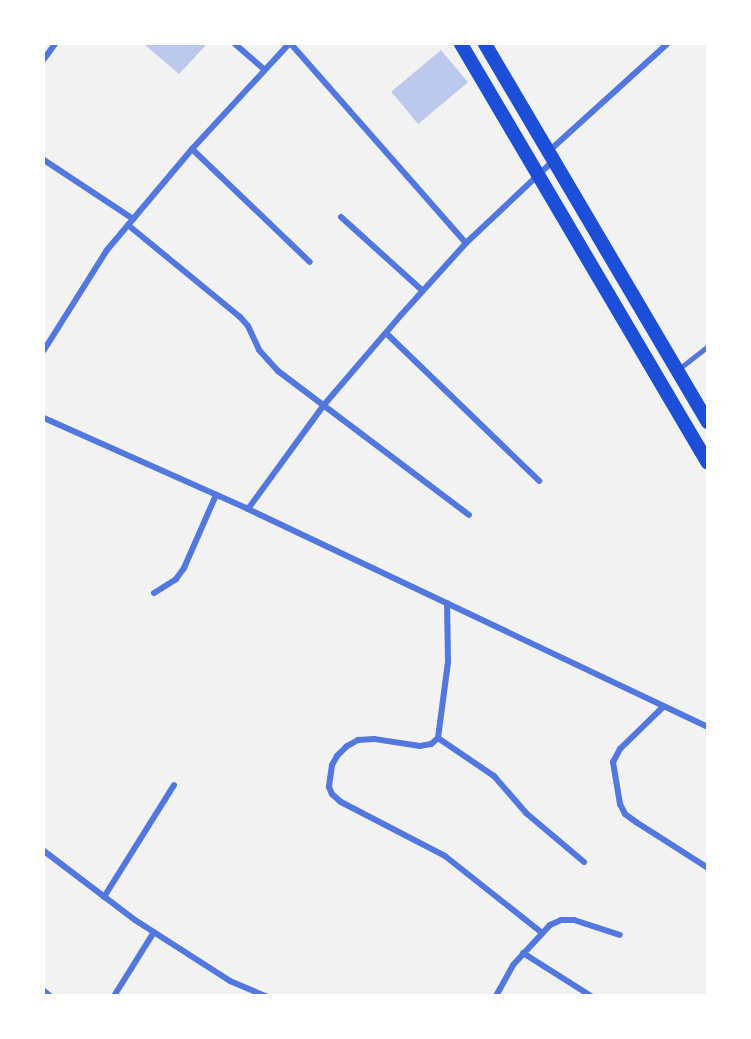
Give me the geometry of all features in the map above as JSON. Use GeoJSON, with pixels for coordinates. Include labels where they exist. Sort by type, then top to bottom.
{"type":"FeatureCollection","features":[{"type":"Feature","properties":{"kind":"main road"},"geometry":{"type":"LineString","coordinates":[[461,44],[708,463]]}},
{"type":"Feature","properties":{"kind":"main road"},"geometry":{"type":"LineString","coordinates":[[485,44],[708,422]]}},
{"type":"Feature","properties":{"kind":"street"},"geometry":{"type":"LineString","coordinates":[[44,59],[55,44]]}},
{"type":"Feature","properties":{"kind":"street"},"geometry":{"type":"LineString","coordinates":[[235,44],[264,69]]}},
{"type":"Feature","properties":{"kind":"street"},"geometry":{"type":"LineString","coordinates":[[44,350],[84,283],[130,222],[192,149],[264,69],[290,44],[465,243]]}},
{"type":"Feature","properties":{"kind":"street"},"geometry":{"type":"LineString","coordinates":[[248,509],[323,406],[465,243],[540,175],[551,155],[667,44]]}},
{"type":"Feature","properties":{"kind":"street"},"geometry":{"type":"LineString","coordinates":[[192,149],[310,262]]}},
{"type":"Feature","properties":{"kind":"street"},"geometry":{"type":"LineString","coordinates":[[44,160],[130,222],[240,317],[248,326],[259,350],[267,360],[323,406],[469,515]]}},
{"type":"Feature","properties":{"kind":"street"},"geometry":{"type":"LineString","coordinates":[[341,218],[423,291]]}},
{"type":"Feature","properties":{"kind":"street"},"geometry":{"type":"LineString","coordinates":[[386,333],[539,481]]}},
{"type":"Feature","properties":{"kind":"street"},"geometry":{"type":"LineString","coordinates":[[44,418],[248,509],[708,727]]}},
{"type":"Feature","properties":{"kind":"street"},"geometry":{"type":"LineString","coordinates":[[154,592],[176,579],[184,568],[216,495]]}},
{"type":"Feature","properties":{"kind":"street"},"geometry":{"type":"LineString","coordinates":[[447,603],[448,662],[438,738],[431,744],[420,746],[358,740],[347,746],[332,765],[329,776],[332,794],[341,802],[445,856],[542,933]]}},
{"type":"Feature","properties":{"kind":"street"},"geometry":{"type":"LineString","coordinates":[[663,707],[620,749],[613,762],[620,804],[625,814],[708,868]]}},
{"type":"Feature","properties":{"kind":"street"},"geometry":{"type":"LineString","coordinates":[[438,738],[494,776],[526,813],[584,862]]}},
{"type":"Feature","properties":{"kind":"street"},"geometry":{"type":"LineString","coordinates":[[104,897],[174,785]]}},
{"type":"Feature","properties":{"kind":"street"},"geometry":{"type":"LineString","coordinates":[[44,854],[154,932],[230,981],[266,996]]}},
{"type":"Feature","properties":{"kind":"street"},"geometry":{"type":"LineString","coordinates":[[496,996],[523,953],[542,933],[561,920],[574,920],[620,935]]}},
{"type":"Feature","properties":{"kind":"street"},"geometry":{"type":"LineString","coordinates":[[114,996],[154,932]]}},
{"type":"Feature","properties":{"kind":"street"},"geometry":{"type":"LineString","coordinates":[[523,953],[591,996]]}},
{"type":"Feature","properties":{"kind":"street"},"geometry":{"type":"LineString","coordinates":[[44,991],[50,996]]}},
{"type":"Feature","properties":{"kind":"lane"},"geometry":{"type":"LineString","coordinates":[[677,370],[708,346]]}},
{"type":"Feature","properties":{"kind":"building"},"geometry":{"type":"Polygon","coordinates":[[[144,44],[207,44],[179,74],[144,44]]]}},
{"type":"Feature","properties":{"kind":"building"},"geometry":{"type":"Polygon","coordinates":[[[441,50],[468,82],[418,124],[391,92],[441,50]]]}}]}
